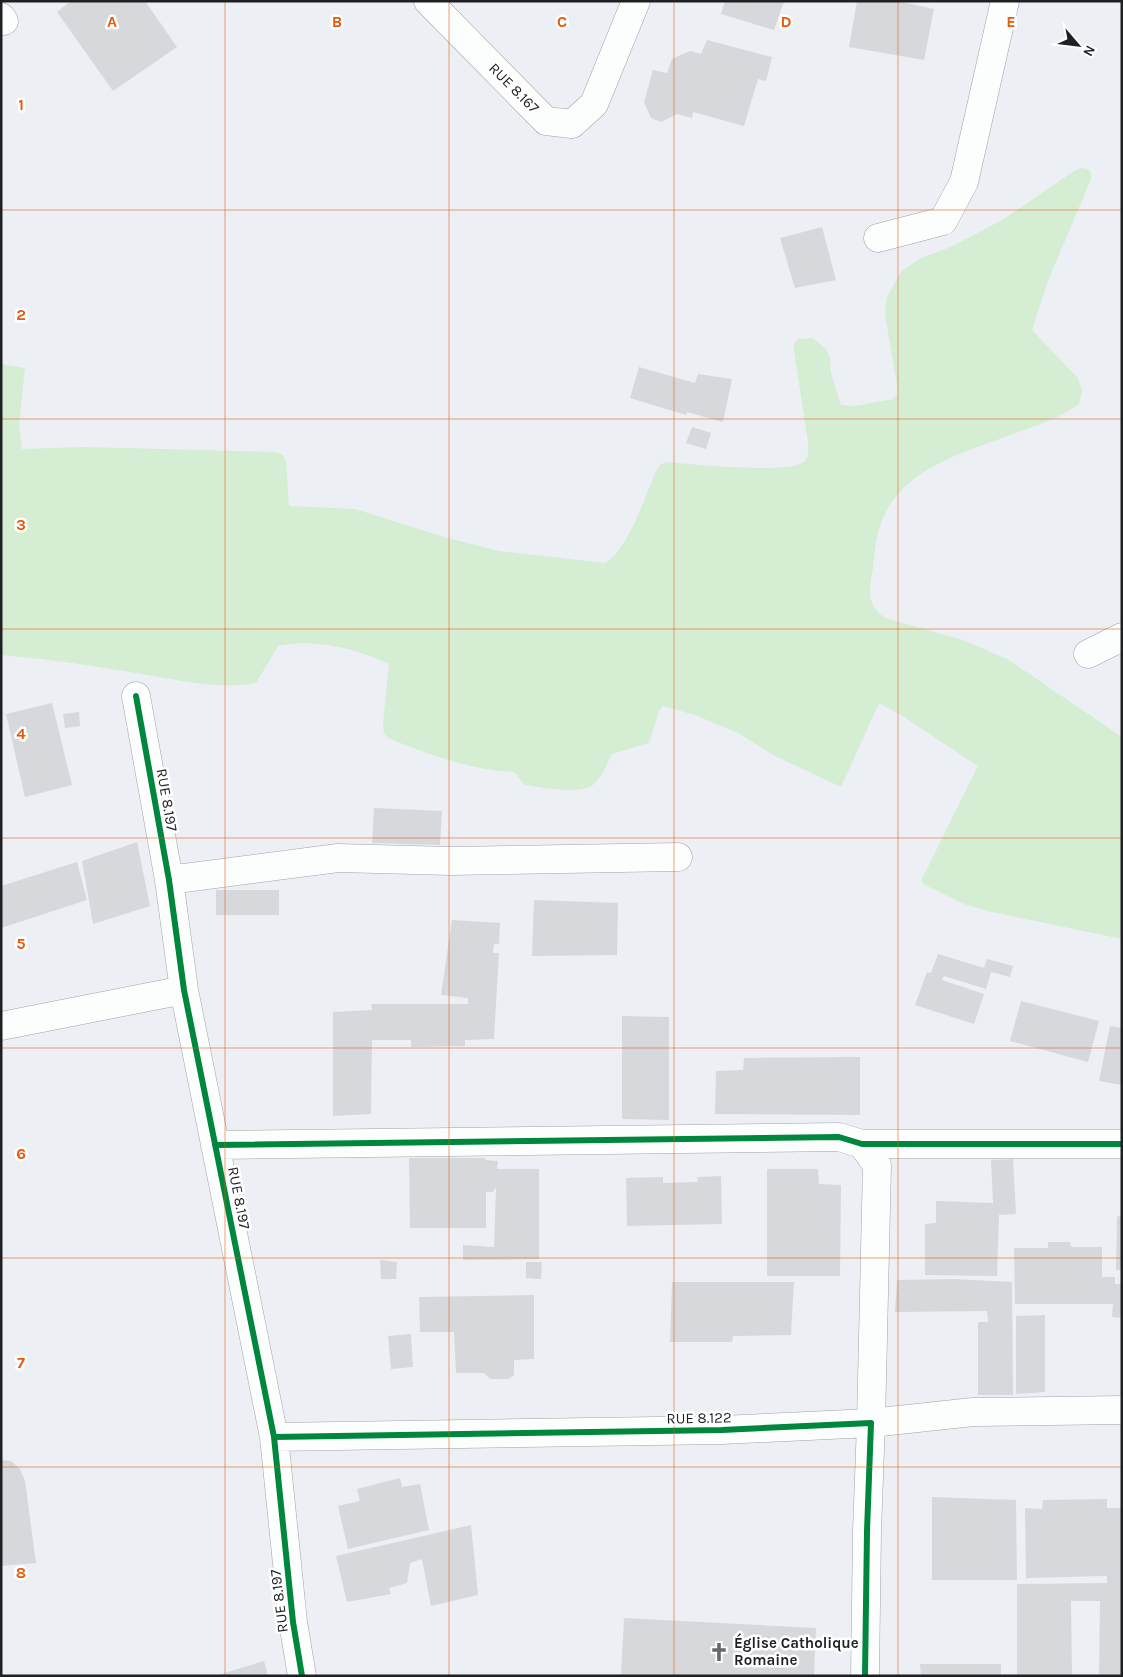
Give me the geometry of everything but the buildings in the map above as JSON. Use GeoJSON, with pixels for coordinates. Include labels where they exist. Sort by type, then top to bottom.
{"type":"FeatureCollection","features":[{"type":"Feature","properties":{"kind":"street","name":"RUE 8.167"},"geometry":{"type":"LineString","coordinates":[[428,1],[546,121],[572,124],[594,104],[636,1]]}},
{"type":"Feature","properties":{"kind":"street"},"geometry":{"type":"LineString","coordinates":[[878,238],[943,221],[964,182],[1005,1]]}},
{"type":"Feature","properties":{"kind":"street"},"geometry":{"type":"LineString","coordinates":[[1088,654],[1122,637]]}},
{"type":"Feature","properties":{"kind":"street","name":"RUE 8.197"},"geometry":{"type":"LineString","coordinates":[[136,696],[169,880],[184,990],[274,1437],[293,1622],[302,1676]]}},
{"type":"Feature","properties":{"kind":"street"},"geometry":{"type":"LineString","coordinates":[[169,880],[338,858],[450,861],[678,857]]}},
{"type":"Feature","properties":{"kind":"street"},"geometry":{"type":"LineString","coordinates":[[1,1026],[184,990]]}},
{"type":"Feature","properties":{"kind":"street"},"geometry":{"type":"LineString","coordinates":[[215,1145],[839,1137],[862,1144],[1122,1144]]}},
{"type":"Feature","properties":{"kind":"street"},"geometry":{"type":"LineString","coordinates":[[862,1144],[877,1165],[871,1424],[866,1531],[865,1676]]}},
{"type":"Feature","properties":{"kind":"street","name":"RUE 8.122"},"geometry":{"type":"LineString","coordinates":[[274,1437],[722,1430],[871,1424],[973,1412],[1122,1410]]}},
{"type":"Feature","properties":{"kind":"green space"},"geometry":{"type":"Polygon","coordinates":[[[1081,168],[1088,169],[1091,173],[1091,179],[1048,281],[1032,330],[1078,378],[1082,390],[1079,404],[1053,419],[957,455],[916,477],[900,492],[887,511],[878,533],[870,596],[874,608],[885,618],[963,640],[1007,659],[1122,737],[1122,939],[987,911],[964,904],[925,885],[921,881],[978,766],[904,717],[879,703],[841,787],[773,755],[738,733],[695,715],[663,706],[659,711],[649,743],[612,754],[599,778],[588,788],[561,790],[525,785],[514,772],[466,765],[390,739],[384,734],[383,724],[389,664],[349,649],[306,643],[278,646],[256,683],[242,685],[214,685],[72,663],[1,655],[1,364],[25,368],[19,423],[22,449],[84,447],[276,452],[283,455],[286,461],[289,506],[355,509],[444,537],[499,551],[605,563],[614,556],[629,534],[656,471],[661,464],[668,462],[762,468],[797,465],[805,461],[808,454],[808,442],[794,350],[794,344],[798,339],[813,338],[826,349],[830,358],[831,373],[841,405],[855,406],[893,399],[897,394],[897,385],[885,314],[887,297],[901,272],[919,259],[953,246],[1004,219],[1081,168]]]}},
{"type":"Feature","properties":{"kind":"cycle path"},"geometry":{"type":"LineString","coordinates":[[136,696],[169,880],[184,990],[274,1437],[293,1622],[302,1676]]}},
{"type":"Feature","properties":{"kind":"cycle path"},"geometry":{"type":"LineString","coordinates":[[215,1145],[839,1137],[862,1144],[1122,1144]]}},
{"type":"Feature","properties":{"kind":"cycle path"},"geometry":{"type":"LineString","coordinates":[[274,1437],[722,1430],[871,1423],[865,1676]]}},
{"type":"Feature","properties":{"kind":"place","name":"Église Catholique Romaine"},"geometry":{"type":"Point","coordinates":[719,1652]}}]}
